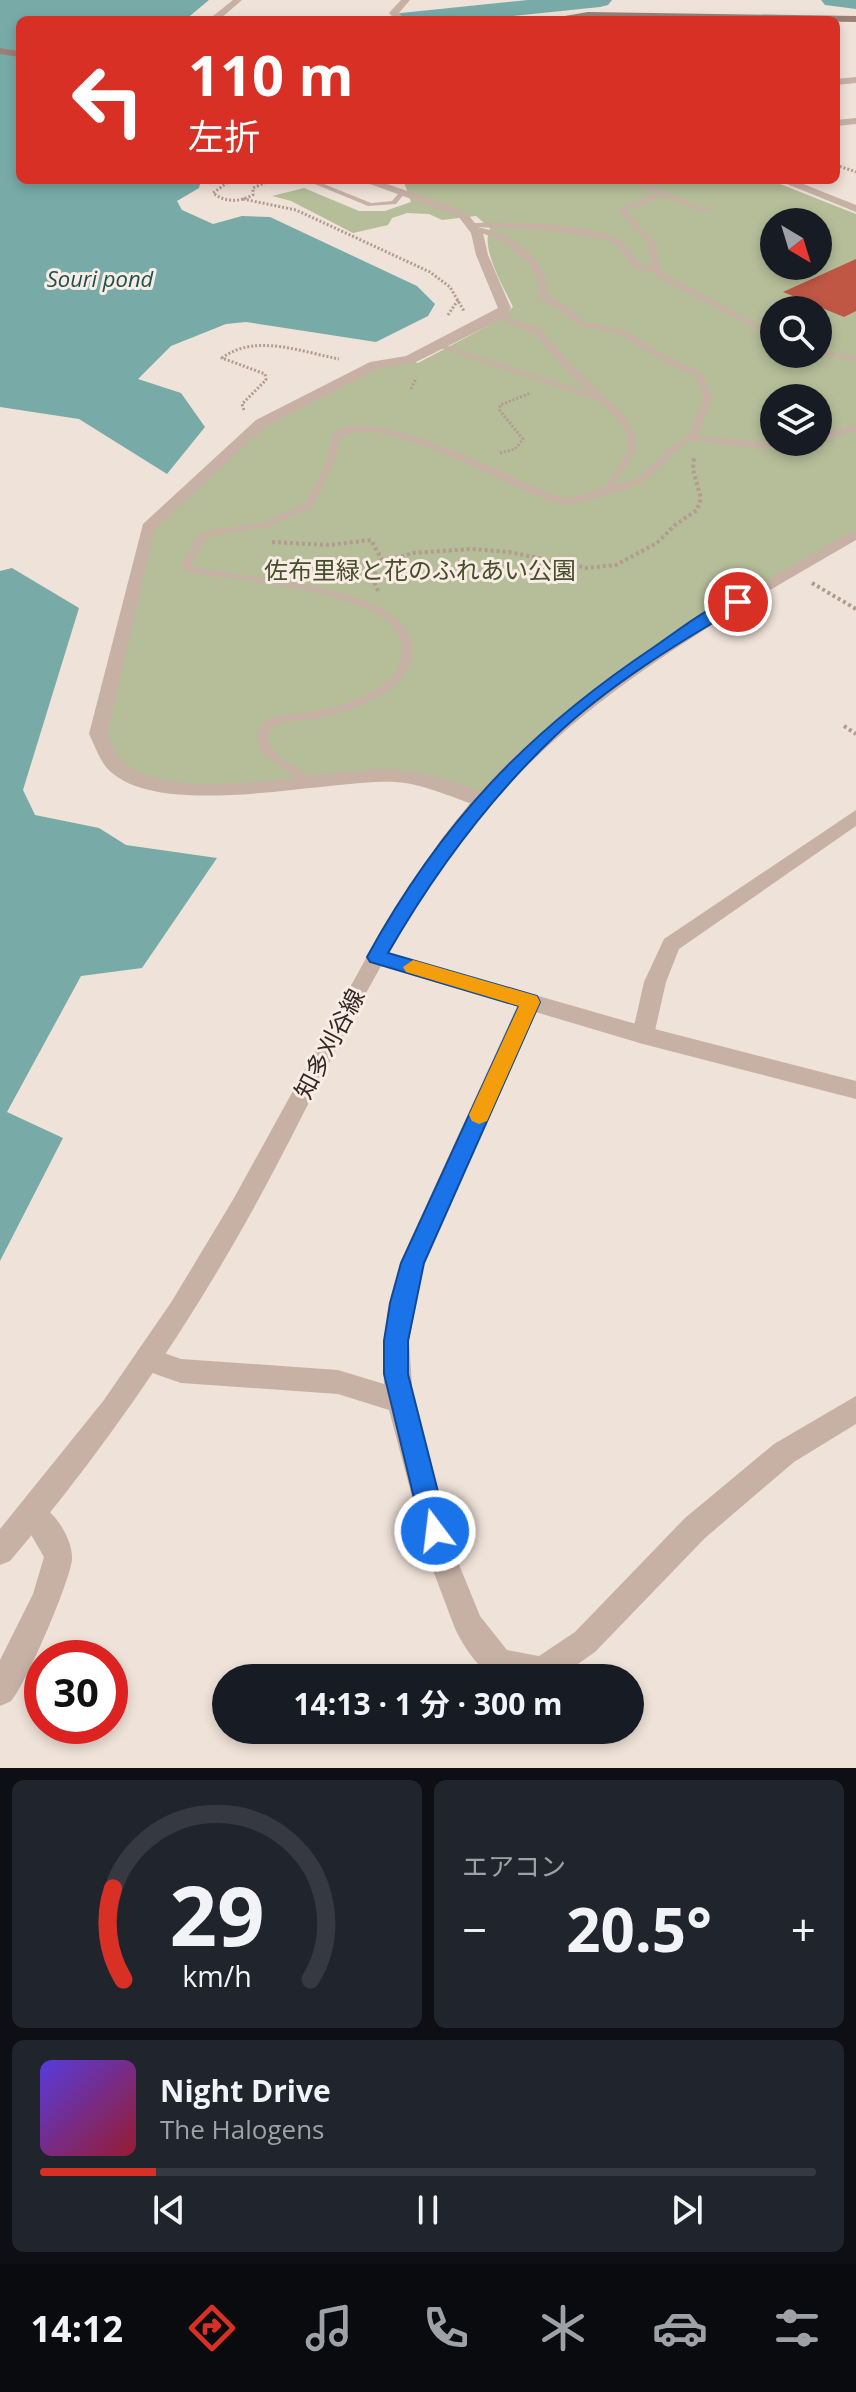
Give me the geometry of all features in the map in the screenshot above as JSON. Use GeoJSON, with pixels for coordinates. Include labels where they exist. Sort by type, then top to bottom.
{"type":"FeatureCollection","features":[{"type":"Feature","properties":{"kind":"main road"},"geometry":{"type":"LineString","coordinates":[[580,16],[655,16]]}},
{"type":"Feature","properties":{"kind":"street"},"geometry":{"type":"LineString","coordinates":[[218,16],[238,0]]}},
{"type":"Feature","properties":{"kind":"street"},"geometry":{"type":"LineString","coordinates":[[397,16],[394,13],[406,0]]}},
{"type":"Feature","properties":{"kind":"street"},"geometry":{"type":"LineString","coordinates":[[375,184],[462,214],[472,227],[505,308],[499,315],[409,360],[375,365],[285,408],[256,427],[148,527],[98,734],[110,760],[142,780],[194,790],[395,776],[455,788],[483,801]]}},
{"type":"Feature","properties":{"kind":"street"},"geometry":{"type":"LineString","coordinates":[[793,184],[856,209]]}},
{"type":"Feature","properties":{"kind":"street","name":"知多刈谷線"},"geometry":{"type":"LineString","coordinates":[[0,1551],[82,1454],[183,1304],[270,1156],[418,885],[483,801],[549,732],[603,688],[685,633],[856,534]]}},
{"type":"Feature","properties":{"kind":"street"},"geometry":{"type":"LineString","coordinates":[[643,1035],[655,982],[671,944],[856,817]]}},
{"type":"Feature","properties":{"kind":"street"},"geometry":{"type":"LineString","coordinates":[[376,957],[643,1035],[856,1090]]}},
{"type":"Feature","properties":{"kind":"street"},"geometry":{"type":"LineString","coordinates":[[530,1002],[412,1263],[396,1341],[400,1401],[442,1557],[469,1626],[499,1664],[542,1671],[585,1642],[695,1528],[784,1453],[856,1409]]}},
{"type":"Feature","properties":{"kind":"street"},"geometry":{"type":"LineString","coordinates":[[147,1359],[181,1371],[338,1382],[400,1401]]}},
{"type":"Feature","properties":{"kind":"street"},"geometry":{"type":"LineString","coordinates":[[0,1691],[54,1579],[58,1556],[46,1528],[33,1514]]}},
{"type":"Feature","properties":{"kind":"lane"},"geometry":{"type":"LineString","coordinates":[[318,184],[370,205],[394,203],[401,194]]}},
{"type":"Feature","properties":{"kind":"lane"},"geometry":{"type":"LineString","coordinates":[[640,184],[702,210],[712,207]]}},
{"type":"Feature","properties":{"kind":"lane"},"geometry":{"type":"LineString","coordinates":[[658,271],[650,241],[621,210],[662,193]]}},
{"type":"Feature","properties":{"kind":"lane"},"geometry":{"type":"LineString","coordinates":[[472,227],[504,224],[608,238],[624,248],[637,266],[658,271],[760,329]]}},
{"type":"Feature","properties":{"kind":"lane"},"geometry":{"type":"LineString","coordinates":[[472,227],[482,229],[519,250],[542,277],[543,297],[562,306],[577,322],[627,335],[636,343],[657,351],[668,363],[698,374],[708,399],[696,438]]}},
{"type":"Feature","properties":{"kind":"lane"},"geometry":{"type":"LineString","coordinates":[[499,315],[538,332],[567,366],[622,418],[631,436],[632,450],[607,490]]}},
{"type":"Feature","properties":{"kind":"lane"},"geometry":{"type":"LineString","coordinates":[[436,345],[606,400]]}},
{"type":"Feature","properties":{"kind":"lane"},"geometry":{"type":"LineString","coordinates":[[832,354],[856,359]]}},
{"type":"Feature","properties":{"kind":"lane"},"geometry":{"type":"LineString","coordinates":[[305,783],[303,777],[269,753],[264,744],[263,731],[267,725],[356,703],[379,693],[400,676],[408,663],[408,643],[401,627],[382,611],[348,600],[274,582],[186,567],[200,538],[211,533],[264,525],[309,506],[324,477],[335,439],[341,433],[358,428],[397,432],[560,501],[572,501],[637,482],[662,462],[670,451],[696,438],[760,445]]}},
{"type":"Feature","properties":{"kind":"lane"},"geometry":{"type":"LineString","coordinates":[[832,434],[856,428]]}},
{"type":"Feature","properties":{"kind":"path"},"geometry":{"type":"LineString","coordinates":[[225,184],[213,193],[224,200],[269,202],[296,210],[444,280],[466,316],[450,332],[452,337]]}},
{"type":"Feature","properties":{"kind":"path"},"geometry":{"type":"LineString","coordinates":[[243,199],[253,195],[259,184]]}},
{"type":"Feature","properties":{"kind":"path"},"geometry":{"type":"LineString","coordinates":[[256,427],[249,421],[242,404],[266,380],[265,374],[228,364],[222,358],[235,348],[266,346],[375,365]]}},
{"type":"Feature","properties":{"kind":"path"},"geometry":{"type":"LineString","coordinates":[[468,462],[515,449],[521,444],[522,434],[505,419],[500,405],[525,397],[543,380]]}},
{"type":"Feature","properties":{"kind":"path"},"geometry":{"type":"LineString","coordinates":[[348,600],[379,592],[373,579],[382,560],[419,553],[486,550],[574,567],[611,566],[634,557],[667,537],[672,527],[690,518],[700,505],[702,497],[691,469],[696,438]]}},
{"type":"Feature","properties":{"kind":"path"},"geometry":{"type":"LineString","coordinates":[[258,541],[329,545],[371,540],[382,560]]}},
{"type":"Feature","properties":{"kind":"path"},"geometry":{"type":"LineString","coordinates":[[791,571],[856,609]]}},
{"type":"Feature","properties":{"kind":"path"},"geometry":{"type":"LineString","coordinates":[[844,726],[856,734]]}},
{"type":"Feature","properties":{"kind":"green space","name":"佐布里緑と花のふれあい公園"},"geometry":{"type":"Polygon","coordinates":[[[405,184],[780,184],[856,214],[856,534],[603,688],[483,801],[395,776],[194,790],[142,780],[101,746],[148,527],[261,423],[375,365],[409,360],[418,363],[499,320],[513,307],[491,257],[488,246],[490,228],[476,216],[442,220],[429,214],[407,213],[392,218],[388,225],[353,233],[291,201],[272,196],[304,188],[359,211],[385,211],[411,202],[405,184]]]}},
{"type":"Feature","properties":{"kind":"water","name":"Souri pond"},"geometry":{"type":"Polygon","coordinates":[[[0,0],[209,0],[190,16],[16,16],[16,184],[200,184],[199,188],[177,201],[182,210],[213,224],[242,216],[270,217],[417,286],[435,304],[428,316],[376,342],[246,322],[226,324],[171,346],[138,379],[181,393],[205,427],[167,474],[79,419],[0,407],[0,0]]]}},
{"type":"Feature","properties":{"kind":"water"},"geometry":{"type":"Polygon","coordinates":[[[12,568],[79,608],[23,790],[35,815],[99,828],[126,845],[217,858],[142,968],[81,976],[7,1112],[63,1138],[0,1261],[0,571],[12,568]]]}},
{"type":"Feature","properties":{"kind":"building"},"geometry":{"type":"Polygon","coordinates":[[[856,259],[856,311],[844,317],[832,312],[832,296],[793,296],[783,292],[810,280],[832,280],[832,270],[856,259]]]}},
{"type":"Feature","properties":{"kind":"waterway"},"geometry":{"type":"LineString","coordinates":[[441,16],[600,0]]}},
{"type":"Feature","properties":{"kind":"waterway"},"geometry":{"type":"LineString","coordinates":[[833,0],[856,2]]}},
{"type":"Feature","properties":{"kind":"slow traffic"},"geometry":{"type":"LineString","coordinates":[[413,967],[530,1002],[479,1115]]}},
{"type":"Feature","properties":{"kind":"route"},"geometry":{"type":"LineString","coordinates":[[435,1531],[400,1401],[396,1374],[396,1341],[402,1303],[412,1263],[530,1002],[376,957],[418,885],[451,841],[483,801],[549,732],[603,688],[738,602]]}}]}
